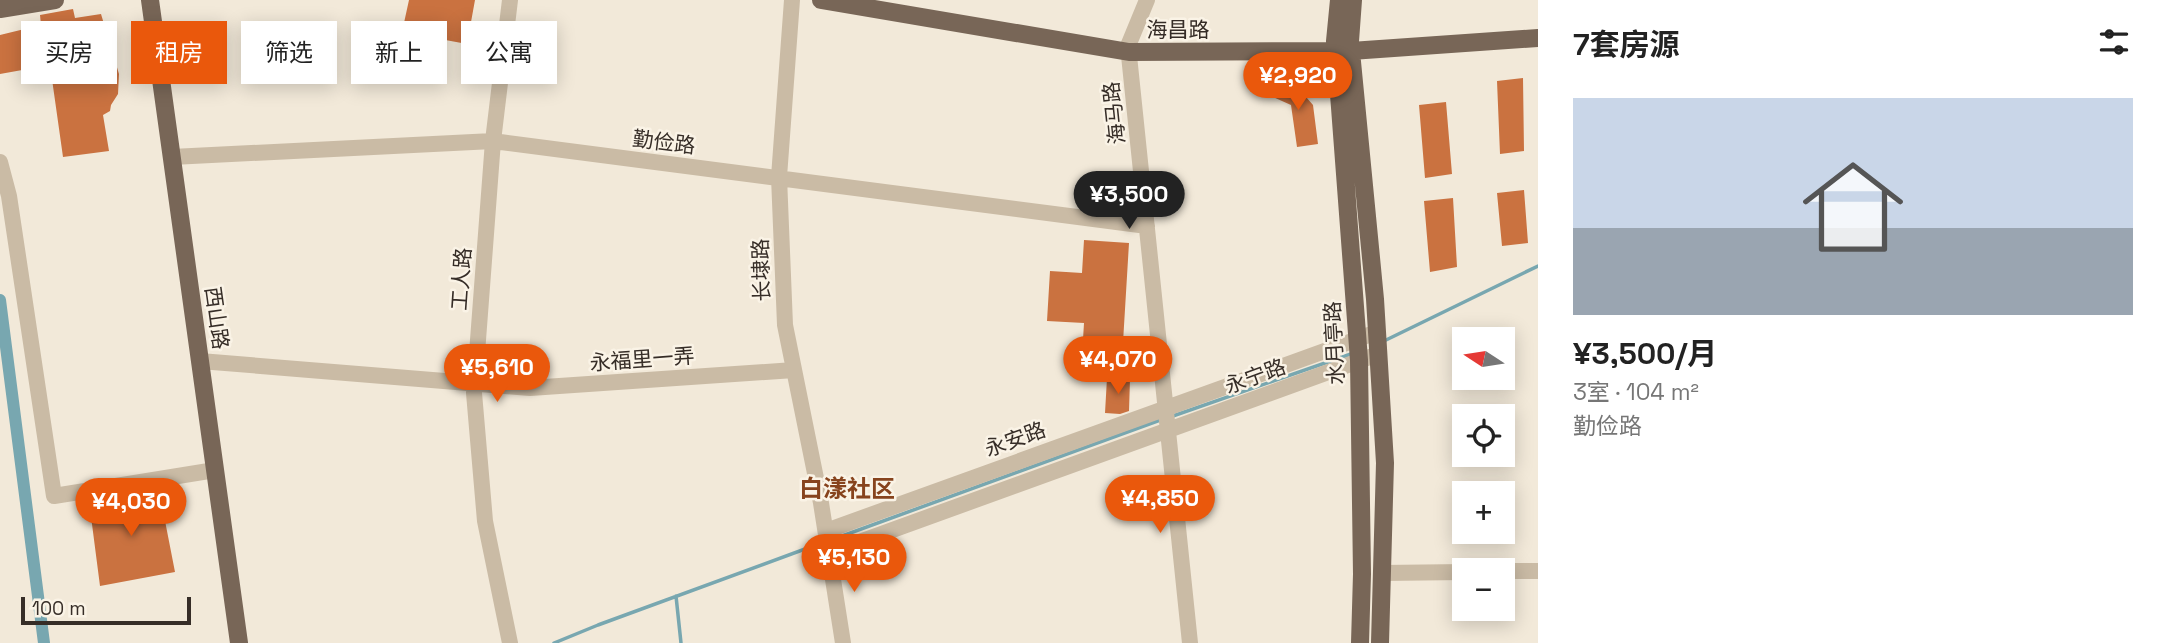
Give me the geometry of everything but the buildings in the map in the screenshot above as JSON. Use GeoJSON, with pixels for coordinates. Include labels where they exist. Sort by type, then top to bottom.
{"type":"FeatureCollection","features":[{"type":"Feature","properties":{"kind":"main road"},"geometry":{"type":"LineString","coordinates":[[0,9],[55,0]]}},
{"type":"Feature","properties":{"kind":"main road","name":"西山路"},"geometry":{"type":"LineString","coordinates":[[150,0],[239,643]]}},
{"type":"Feature","properties":{"kind":"main road","name":"海昌路"},"geometry":{"type":"LineString","coordinates":[[821,0],[1128,49],[1343,46],[1538,38]]}},
{"type":"Feature","properties":{"kind":"main road","name":"海昌路"},"geometry":{"type":"LineString","coordinates":[[865,0],[1128,49]]}},
{"type":"Feature","properties":{"kind":"main road"},"geometry":{"type":"LineString","coordinates":[[1339,0],[1343,46]]}},
{"type":"Feature","properties":{"kind":"main road"},"geometry":{"type":"LineString","coordinates":[[1343,46],[1353,0]]}},
{"type":"Feature","properties":{"kind":"main road","name":"海昌路"},"geometry":{"type":"LineString","coordinates":[[1343,46],[1538,26]]}},
{"type":"Feature","properties":{"kind":"main road","name":"水月亭路"},"geometry":{"type":"LineString","coordinates":[[1343,46],[1379,356],[1385,463],[1380,643]]}},
{"type":"Feature","properties":{"kind":"main road","name":"水月亭路"},"geometry":{"type":"LineString","coordinates":[[1343,46],[1359,352],[1362,574],[1360,643]]}},
{"type":"Feature","properties":{"kind":"street","name":"工人路"},"geometry":{"type":"LineString","coordinates":[[510,0],[493,141],[475,383],[485,521],[510,643]]}},
{"type":"Feature","properties":{"kind":"street","name":"长埭路"},"geometry":{"type":"LineString","coordinates":[[792,0],[779,177],[785,326],[829,552]]}},
{"type":"Feature","properties":{"kind":"street","name":"海马路"},"geometry":{"type":"LineString","coordinates":[[1147,0],[1128,49],[1190,643]]}},
{"type":"Feature","properties":{"kind":"street","name":"勤俭路"},"geometry":{"type":"LineString","coordinates":[[172,157],[493,141],[1147,226]]}},
{"type":"Feature","properties":{"kind":"street"},"geometry":{"type":"LineString","coordinates":[[0,162],[9,196],[54,496],[215,470]]}},
{"type":"Feature","properties":{"kind":"street","name":"永安路"},"geometry":{"type":"LineString","coordinates":[[826,533],[1359,352],[1377,330]]}},
{"type":"Feature","properties":{"kind":"street","name":"永宁路"},"geometry":{"type":"LineString","coordinates":[[829,552],[1167,418],[1359,352],[1379,356]]}},
{"type":"Feature","properties":{"kind":"street","name":"永福里一弄"},"geometry":{"type":"LineString","coordinates":[[200,361],[530,388],[794,370]]}},
{"type":"Feature","properties":{"kind":"street"},"geometry":{"type":"LineString","coordinates":[[829,552],[843,643]]}},
{"type":"Feature","properties":{"kind":"street"},"geometry":{"type":"LineString","coordinates":[[1515,571],[1538,570]]}},
{"type":"Feature","properties":{"kind":"street"},"geometry":{"type":"LineString","coordinates":[[1382,573],[1452,572]]}},
{"type":"Feature","properties":{"kind":"waterway"},"geometry":{"type":"LineString","coordinates":[[1384,341],[1538,266]]}},
{"type":"Feature","properties":{"kind":"waterway"},"geometry":{"type":"LineString","coordinates":[[0,300],[44,643]]}},
{"type":"Feature","properties":{"kind":"waterway"},"geometry":{"type":"LineString","coordinates":[[1170,417],[1351,354]]}},
{"type":"Feature","properties":{"kind":"waterway"},"geometry":{"type":"LineString","coordinates":[[831,540],[1163,419]]}},
{"type":"Feature","properties":{"kind":"waterway"},"geometry":{"type":"LineString","coordinates":[[554,643],[824,542]]}},
{"type":"Feature","properties":{"kind":"waterway"},"geometry":{"type":"LineString","coordinates":[[676,596],[681,643]]}},
{"type":"Feature","properties":{"kind":"district","name":"白漾社区"},"geometry":{"type":"Point","coordinates":[847,488]}}]}
